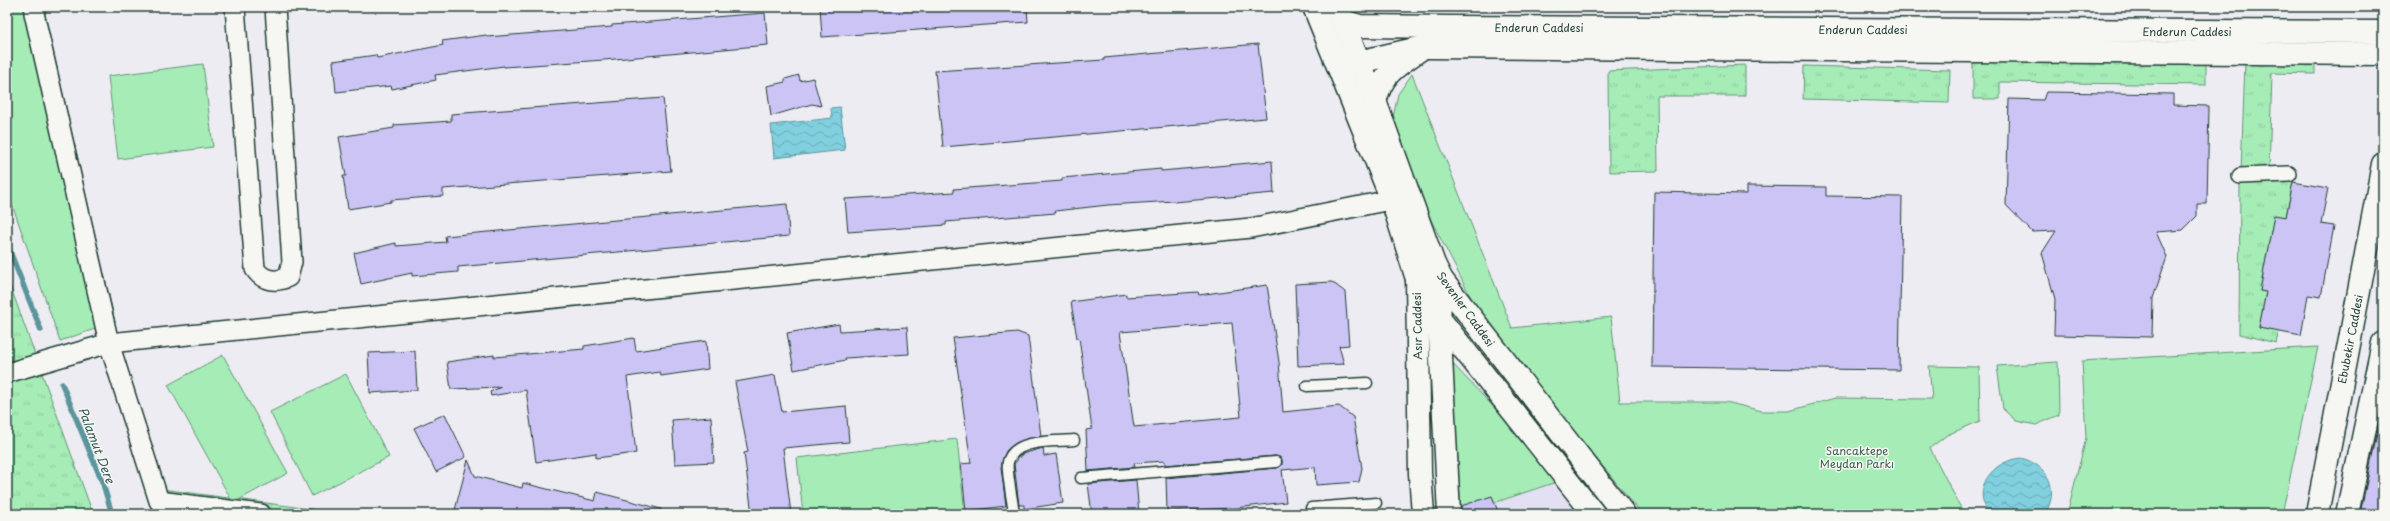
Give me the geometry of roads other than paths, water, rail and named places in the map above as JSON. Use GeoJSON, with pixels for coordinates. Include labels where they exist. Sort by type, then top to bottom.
{"type":"FeatureCollection","features":[{"type":"Feature","properties":{"kind":"street"},"geometry":{"type":"LineString","coordinates":[[36,7],[34,13],[109,343],[159,501],[261,514]]}},
{"type":"Feature","properties":{"kind":"street"},"geometry":{"type":"LineString","coordinates":[[235,7],[255,269],[262,277],[275,281],[288,277],[292,262],[275,7]]}},
{"type":"Feature","properties":{"kind":"street","name":"Sevenler Caddesi"},"geometry":{"type":"LineString","coordinates":[[1314,7],[1375,101],[1401,198],[1417,279],[1439,318],[1594,514]]}},
{"type":"Feature","properties":{"kind":"street","name":"Sevenler Caddesi"},"geometry":{"type":"LineString","coordinates":[[1340,14],[1349,63],[1401,198],[1442,280],[1624,514]]}},
{"type":"Feature","properties":{"kind":"street","name":"Enderun Caddesi"},"geometry":{"type":"LineString","coordinates":[[1340,14],[1360,26],[2383,32]]}},
{"type":"Feature","properties":{"kind":"street"},"geometry":{"type":"LineString","coordinates":[[1375,101],[1380,83],[1392,70],[1424,47]]}},
{"type":"Feature","properties":{"kind":"street","name":"Enderun Caddesi"},"geometry":{"type":"LineString","coordinates":[[1349,63],[1424,47],[2383,54]]}},
{"type":"Feature","properties":{"kind":"street","name":"Ebubekir Caddesi"},"geometry":{"type":"LineString","coordinates":[[2317,514],[2383,164]]}},
{"type":"Feature","properties":{"kind":"street"},"geometry":{"type":"LineString","coordinates":[[2240,176],[2289,174]]}},
{"type":"Feature","properties":{"kind":"street"},"geometry":{"type":"LineString","coordinates":[[7,373],[109,343],[1251,228],[1401,198]]}},
{"type":"Feature","properties":{"kind":"street","name":"Asır Caddesi"},"geometry":{"type":"LineString","coordinates":[[1422,514],[1417,279],[1442,280],[1439,318],[1449,514]]}},
{"type":"Feature","properties":{"kind":"street"},"geometry":{"type":"LineString","coordinates":[[2347,514],[2383,342]]}},
{"type":"Feature","properties":{"kind":"lane"},"geometry":{"type":"LineString","coordinates":[[1307,386],[1367,383]]}},
{"type":"Feature","properties":{"kind":"lane"},"geometry":{"type":"LineString","coordinates":[[1014,514],[1008,462],[1015,450],[1028,444],[1074,440]]}},
{"type":"Feature","properties":{"kind":"lane"},"geometry":{"type":"LineString","coordinates":[[1081,478],[1276,462]]}},
{"type":"Feature","properties":{"kind":"lane"},"geometry":{"type":"LineString","coordinates":[[1312,508],[1376,503]]}},
{"type":"Feature","properties":{"kind":"water"},"geometry":{"type":"Polygon","coordinates":[[[840,107],[845,150],[774,158],[771,125],[832,118],[831,108],[840,107]]]}},
{"type":"Feature","properties":{"kind":"water"},"geometry":{"type":"Polygon","coordinates":[[[2021,458],[2038,466],[2049,479],[2051,496],[2045,514],[1990,514],[1984,504],[1982,495],[1983,486],[1994,470],[2002,464],[2021,458]]]}},
{"type":"Feature","properties":{"kind":"waterway","name":"Palamut Dere"},"geometry":{"type":"LineString","coordinates":[[7,244],[41,330]]}},
{"type":"Feature","properties":{"kind":"waterway","name":"Palamut Dere"},"geometry":{"type":"LineString","coordinates":[[62,384],[103,484],[112,514]]}},
{"type":"Feature","properties":{"kind":"park label","name":"Sancaktepe Meydan Parkı"},"geometry":{"type":"Point","coordinates":[1857,456]}}]}
